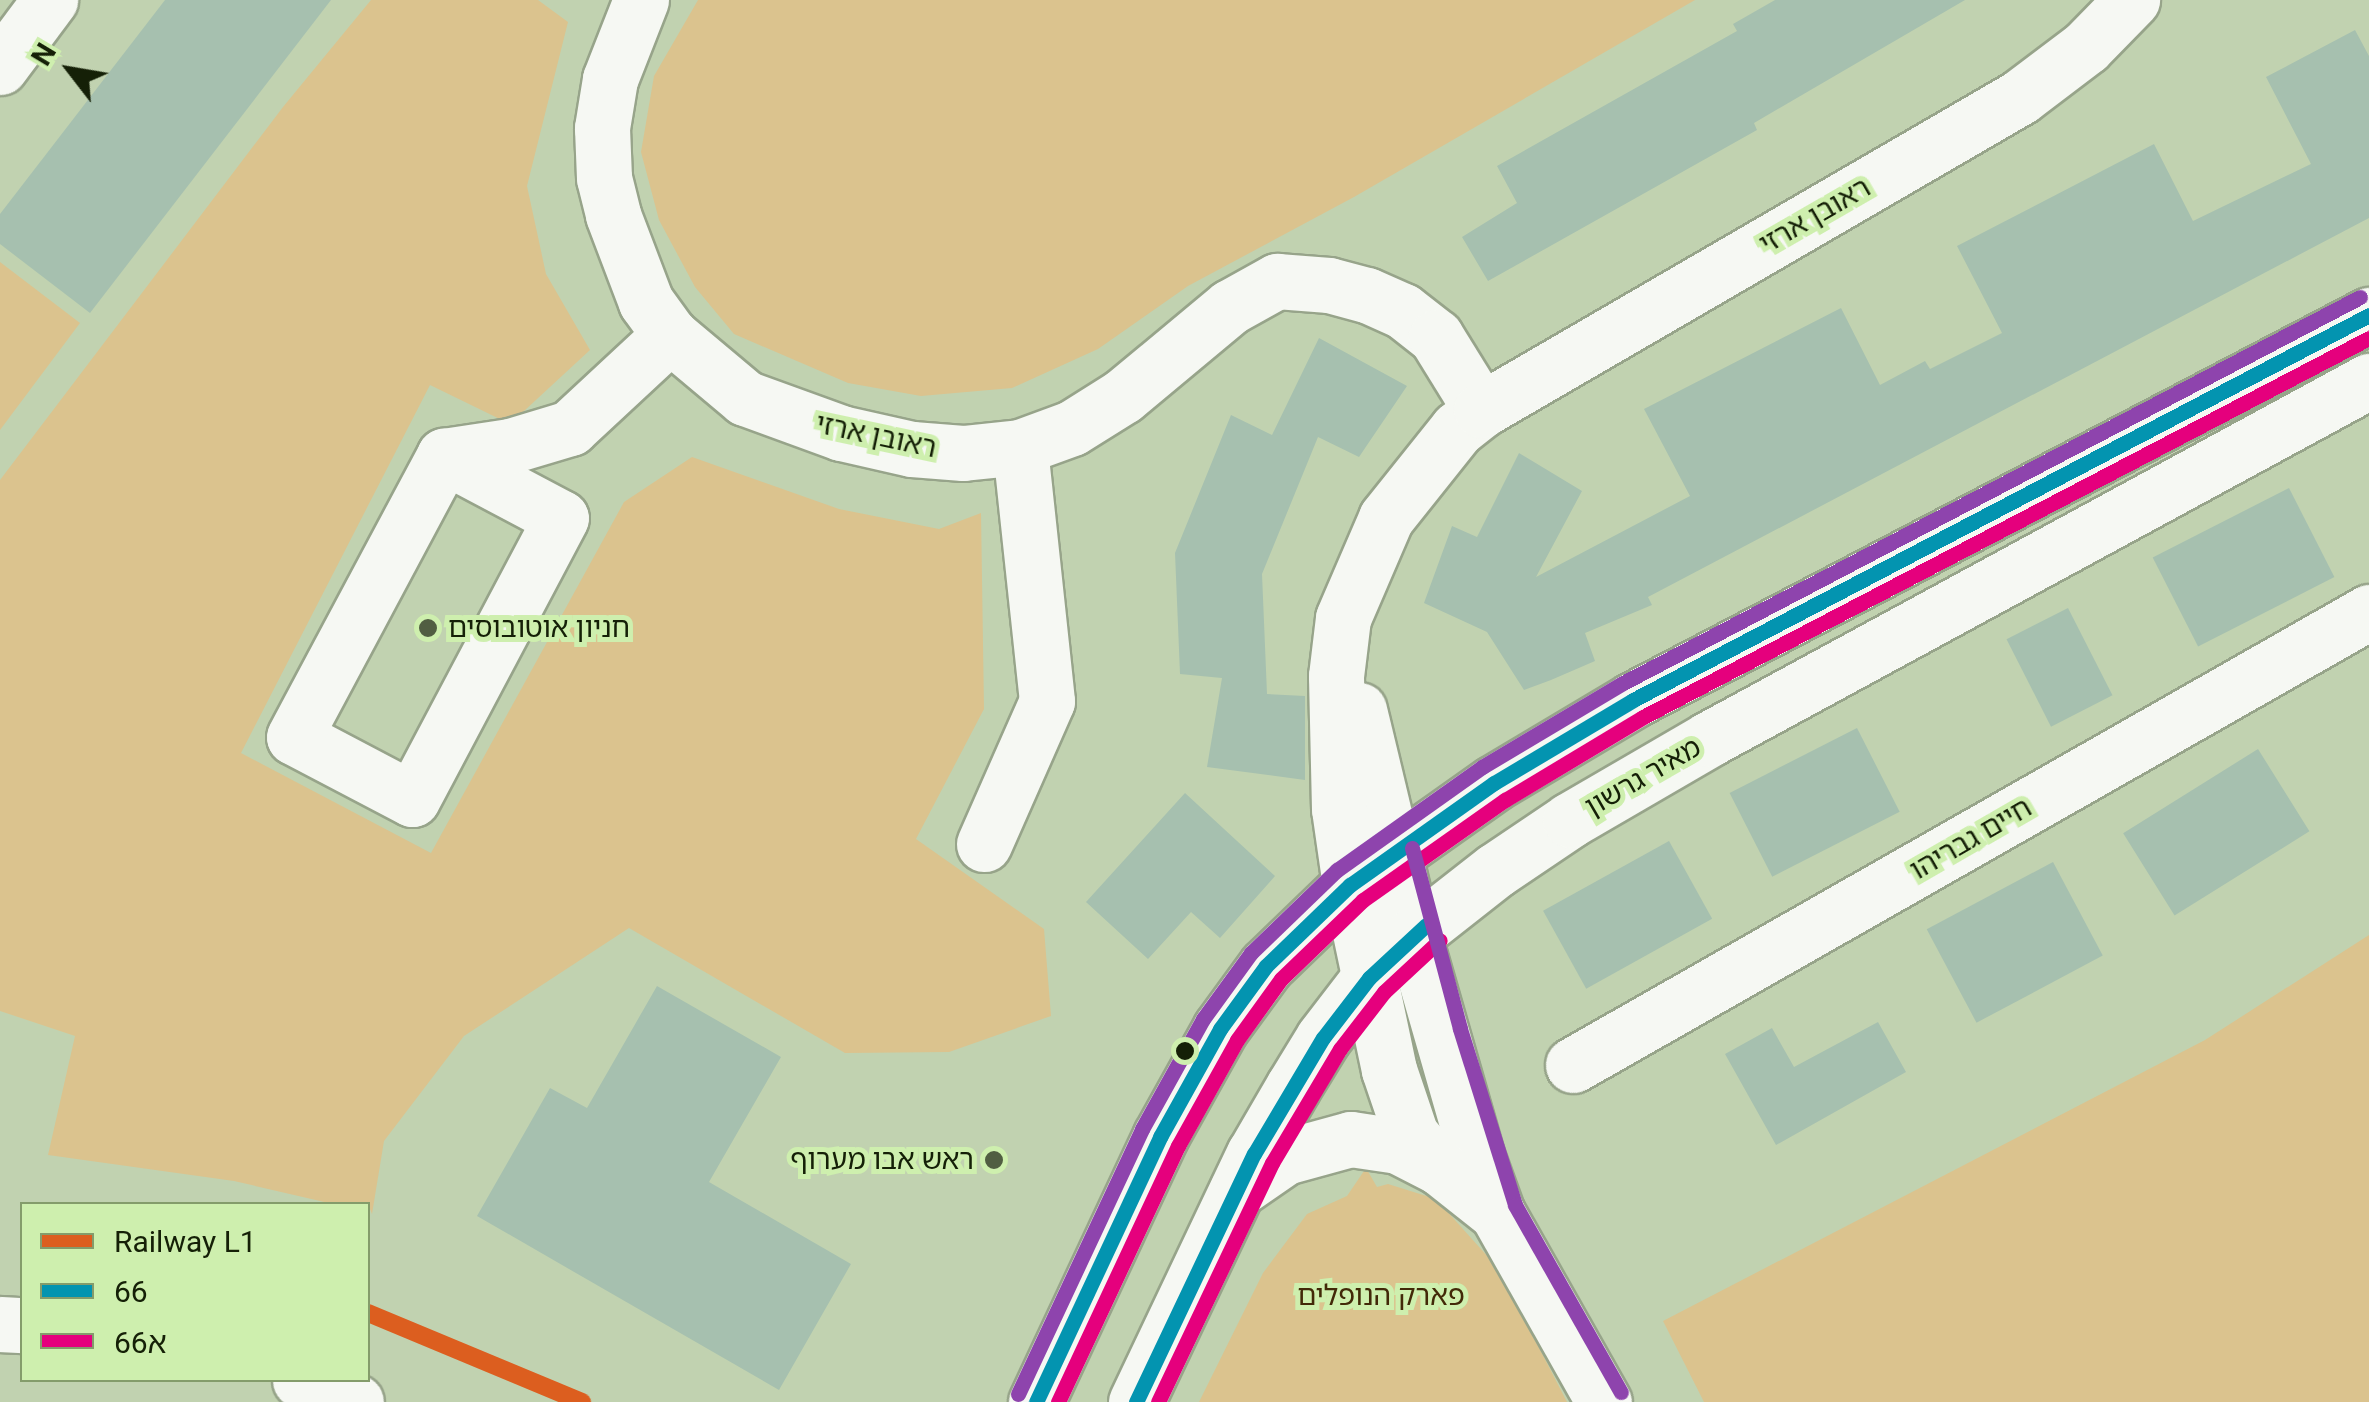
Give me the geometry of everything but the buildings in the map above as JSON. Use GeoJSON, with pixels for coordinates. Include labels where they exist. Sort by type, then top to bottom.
{"type":"FeatureCollection","features":[{"type":"Feature","properties":{"kind":"street"},"geometry":{"type":"LineString","coordinates":[[0,67],[50,0]]}},
{"type":"Feature","properties":{"kind":"street","name":"ראובן ארזי"},"geometry":{"type":"LineString","coordinates":[[641,0],[610,78],[602,128],[604,178],[626,260],[646,302],[670,336],[745,398],[792,418],[912,449],[964,453],[1020,447],[1072,428],[1123,396],[1230,307],[1277,281],[1329,285],[1367,295],[1402,311],[1436,336],[1481,410]]}},
{"type":"Feature","properties":{"kind":"street","name":"ראובן ארזי"},"geometry":{"type":"LineString","coordinates":[[1439,1167],[1411,1135],[1401,1110],[1350,885],[1334,734],[1343,618],[1386,518],[1456,429],[1481,410],[2020,97],[2086,46],[2132,0]]}},
{"type":"Feature","properties":{"kind":"street"},"geometry":{"type":"LineString","coordinates":[[1036,1402],[1160,1137],[1220,1028],[1266,966],[1350,885],[1494,783],[1633,700],[2369,315]]}},
{"type":"Feature","properties":{"kind":"street"},"geometry":{"type":"LineString","coordinates":[[444,456],[510,446],[570,428],[670,336]]}},
{"type":"Feature","properties":{"kind":"street","name":"מאיר גרשון"},"geometry":{"type":"LineString","coordinates":[[1136,1402],[1235,1192],[1323,1038],[1369,978],[1413,935],[1496,870],[1570,820],[1709,739],[2369,381]]}},
{"type":"Feature","properties":{"kind":"street"},"geometry":{"type":"LineString","coordinates":[[444,456],[294,737],[412,799],[561,518],[570,428]]}},
{"type":"Feature","properties":{"kind":"street"},"geometry":{"type":"LineString","coordinates":[[984,844],[1047,701],[1020,447]]}},
{"type":"Feature","properties":{"kind":"street"},"geometry":{"type":"LineString","coordinates":[[444,456],[561,518]]}},
{"type":"Feature","properties":{"kind":"street","name":"חיים גבריהו"},"geometry":{"type":"LineString","coordinates":[[1573,1065],[2369,612]]}},
{"type":"Feature","properties":{"kind":"street"},"geometry":{"type":"LineString","coordinates":[[1343,618],[1364,733],[1413,935],[1497,1213],[1604,1402]]}},
{"type":"Feature","properties":{"kind":"street"},"geometry":{"type":"LineString","coordinates":[[1235,1192],[1285,1157],[1352,1139],[1398,1146],[1439,1167],[1497,1213]]}},
{"type":"Feature","properties":{"kind":"street"},"geometry":{"type":"LineString","coordinates":[[305,1382],[356,1402]]}},
{"type":"Feature","properties":{"kind":"green space"},"geometry":{"type":"Polygon","coordinates":[[[371,0],[538,0],[568,22],[527,186],[546,274],[590,350],[510,424],[430,385],[241,753],[431,853],[624,502],[692,457],[839,509],[939,529],[981,513],[984,709],[916,839],[1044,929],[1051,1016],[949,1052],[845,1053],[629,928],[464,1036],[384,1141],[372,1214],[370,1202],[324,1202],[234,1181],[48,1155],[75,1036],[0,1011],[0,480],[283,107],[371,0]]]}},
{"type":"Feature","properties":{"kind":"green space"},"geometry":{"type":"Polygon","coordinates":[[[698,0],[1695,0],[1354,197],[1188,286],[1098,349],[1012,388],[921,396],[848,383],[734,334],[695,287],[659,220],[641,152],[654,76],[698,0]]]}},
{"type":"Feature","properties":{"kind":"green space"},"geometry":{"type":"Polygon","coordinates":[[[0,262],[80,323],[0,430],[0,262]]]}},
{"type":"Feature","properties":{"kind":"green space"},"geometry":{"type":"Polygon","coordinates":[[[2369,935],[2369,1402],[1704,1402],[1663,1321],[2205,1040],[2369,935]]]}},
{"type":"Feature","properties":{"kind":"green space","name":"פארק הנופלים"},"geometry":{"type":"Polygon","coordinates":[[[1366,1168],[1377,1187],[1388,1184],[1436,1199],[1498,1268],[1567,1402],[1199,1402],[1263,1273],[1307,1214],[1347,1196],[1366,1168]]]}},
{"type":"Feature","properties":{"kind":"rail line","name":"L1"},"geometry":{"type":"LineString","coordinates":[[370,1314],[582,1402]]}},
{"type":"Feature","properties":{"kind":"transit line"},"geometry":{"type":"LineString","coordinates":[[1018,1394],[1142,1129],[1203,1019],[1251,953],[1337,870],[1482,767],[1623,683],[2360,297]]}},
{"type":"Feature","properties":{"kind":"transit line","name":"66"},"geometry":{"type":"LineString","coordinates":[[1036,1402],[1160,1137],[1220,1029],[1266,966],[1350,885],[1494,783],[1633,700],[2369,315]]}},
{"type":"Feature","properties":{"kind":"transit line","name":"66א"},"geometry":{"type":"LineString","coordinates":[[1058,1402],[1178,1146],[1237,1040],[1281,979],[1363,900],[1505,800],[1643,717],[2369,338]]}},
{"type":"Feature","properties":{"kind":"transit line"},"geometry":{"type":"LineString","coordinates":[[1412,848],[1460,1029],[1515,1205],[1621,1392]]}},
{"type":"Feature","properties":{"kind":"transit line","name":"66"},"geometry":{"type":"LineString","coordinates":[[1136,1402],[1254,1154],[1323,1038],[1369,978],[1426,925]]}},
{"type":"Feature","properties":{"kind":"transit line","name":"66א"},"geometry":{"type":"LineString","coordinates":[[1158,1402],[1272,1163],[1340,1049],[1384,992],[1440,940]]}},
{"type":"Feature","properties":{"kind":"place","name":"חניון אוטובוסים"},"geometry":{"type":"Point","coordinates":[428,628]}},
{"type":"Feature","properties":{"kind":"place","name":"ראש אבו מערוף"},"geometry":{"type":"Point","coordinates":[994,1160]}}]}
